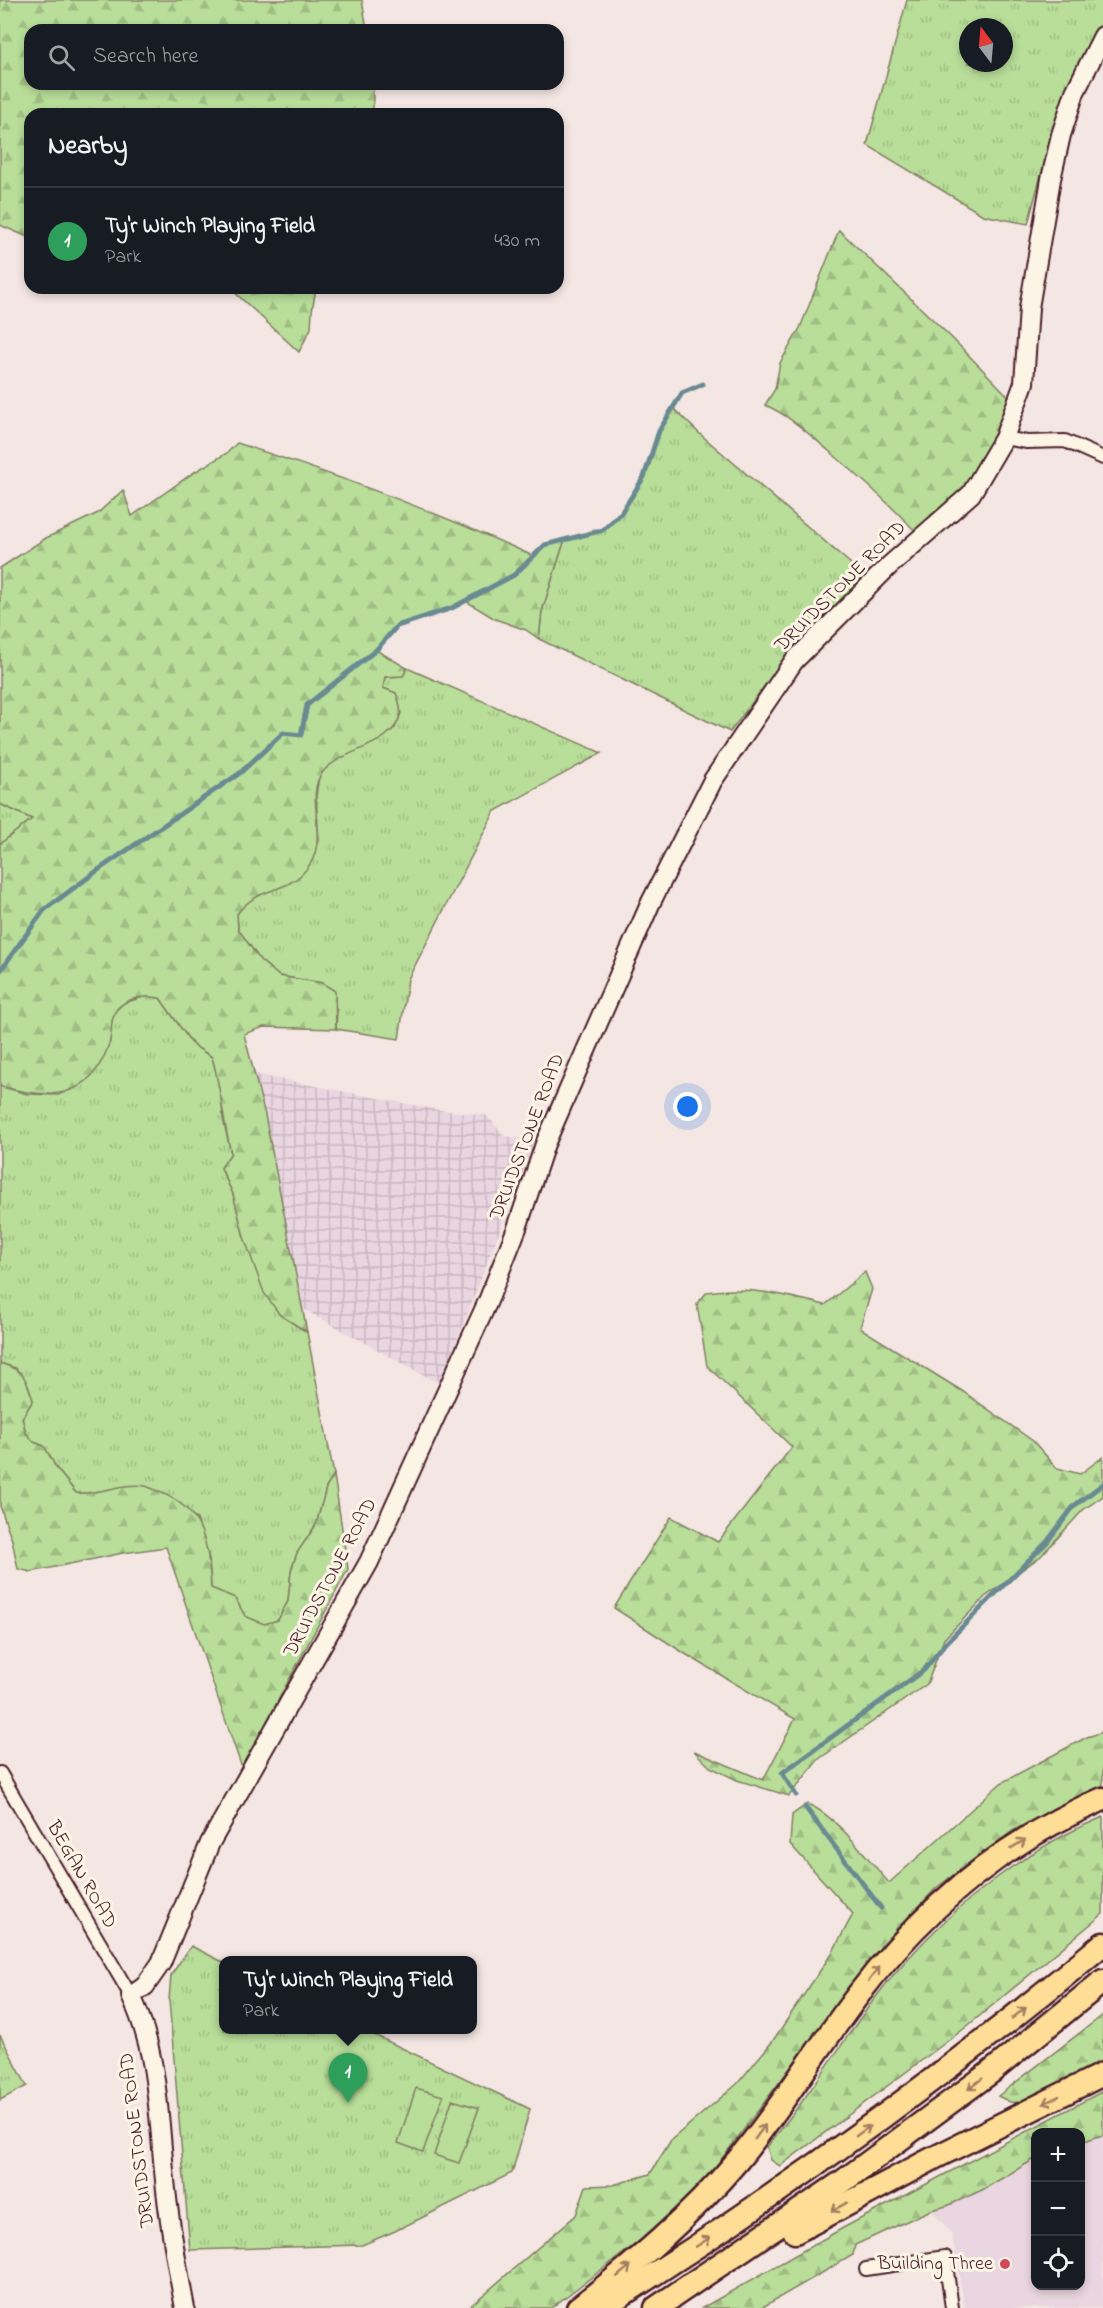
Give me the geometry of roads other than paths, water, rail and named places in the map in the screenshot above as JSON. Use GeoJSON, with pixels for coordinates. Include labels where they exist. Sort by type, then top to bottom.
{"type":"FeatureCollection","features":[{"type":"Feature","properties":{"kind":"highway"},"geometry":{"type":"LineString","coordinates":[[578,2308],[665,2236],[720,2181],[754,2140],[871,1978],[934,1908],[988,1863],[1020,1842],[1103,1799]]}},
{"type":"Feature","properties":{"kind":"highway"},"geometry":{"type":"LineString","coordinates":[[601,2308],[812,2169],[989,2036],[1103,1944]]}},
{"type":"Feature","properties":{"kind":"highway"},"geometry":{"type":"LineString","coordinates":[[656,2308],[842,2182],[991,2072],[1103,1981]]}},
{"type":"Feature","properties":{"kind":"highway"},"geometry":{"type":"LineString","coordinates":[[656,2308],[857,2198],[1103,2074]]}},
{"type":"Feature","properties":{"kind":"street","name":"DRUIDSTONE ROAD"},"geometry":{"type":"LineString","coordinates":[[185,2308],[167,2206],[157,2085],[146,2033],[131,1996],[145,1986],[161,1963],[210,1843],[369,1562],[488,1301],[517,1228],[545,1144],[651,902],[713,780],[794,661],[890,565],[971,494],[1004,438],[1024,383],[1028,315],[1051,179],[1061,135],[1076,92],[1103,36]]}},
{"type":"Feature","properties":{"kind":"street"},"geometry":{"type":"LineString","coordinates":[[1004,438],[1027,442],[1065,441],[1103,458]]}},
{"type":"Feature","properties":{"kind":"street","name":"BEGAN ROAD"},"geometry":{"type":"LineString","coordinates":[[0,1773],[131,1996]]}},
{"type":"Feature","properties":{"kind":"street"},"geometry":{"type":"LineString","coordinates":[[866,2269],[945,2257],[952,2308]]}},
{"type":"Feature","properties":{"kind":"waterway"},"geometry":{"type":"LineString","coordinates":[[0,971],[44,910],[240,773],[283,733],[301,735],[307,705],[376,650],[397,626],[452,608],[514,575],[545,545],[603,530],[621,513],[644,477],[659,431],[682,393],[703,384]]}},
{"type":"Feature","properties":{"kind":"waterway"},"geometry":{"type":"LineString","coordinates":[[796,1795],[782,1773],[924,1670],[946,1643],[1047,1542],[1074,1506],[1103,1484]]}},
{"type":"Feature","properties":{"kind":"waterway"},"geometry":{"type":"LineString","coordinates":[[805,1807],[881,1908]]}},
{"type":"Feature","properties":{"kind":"place","name":"Ty'r Winch Playing Field"},"geometry":{"type":"Point","coordinates":[348,2103]}},
{"type":"Feature","properties":{"kind":"place","name":"Building Three"},"geometry":{"type":"Point","coordinates":[1005,2264]}}]}
